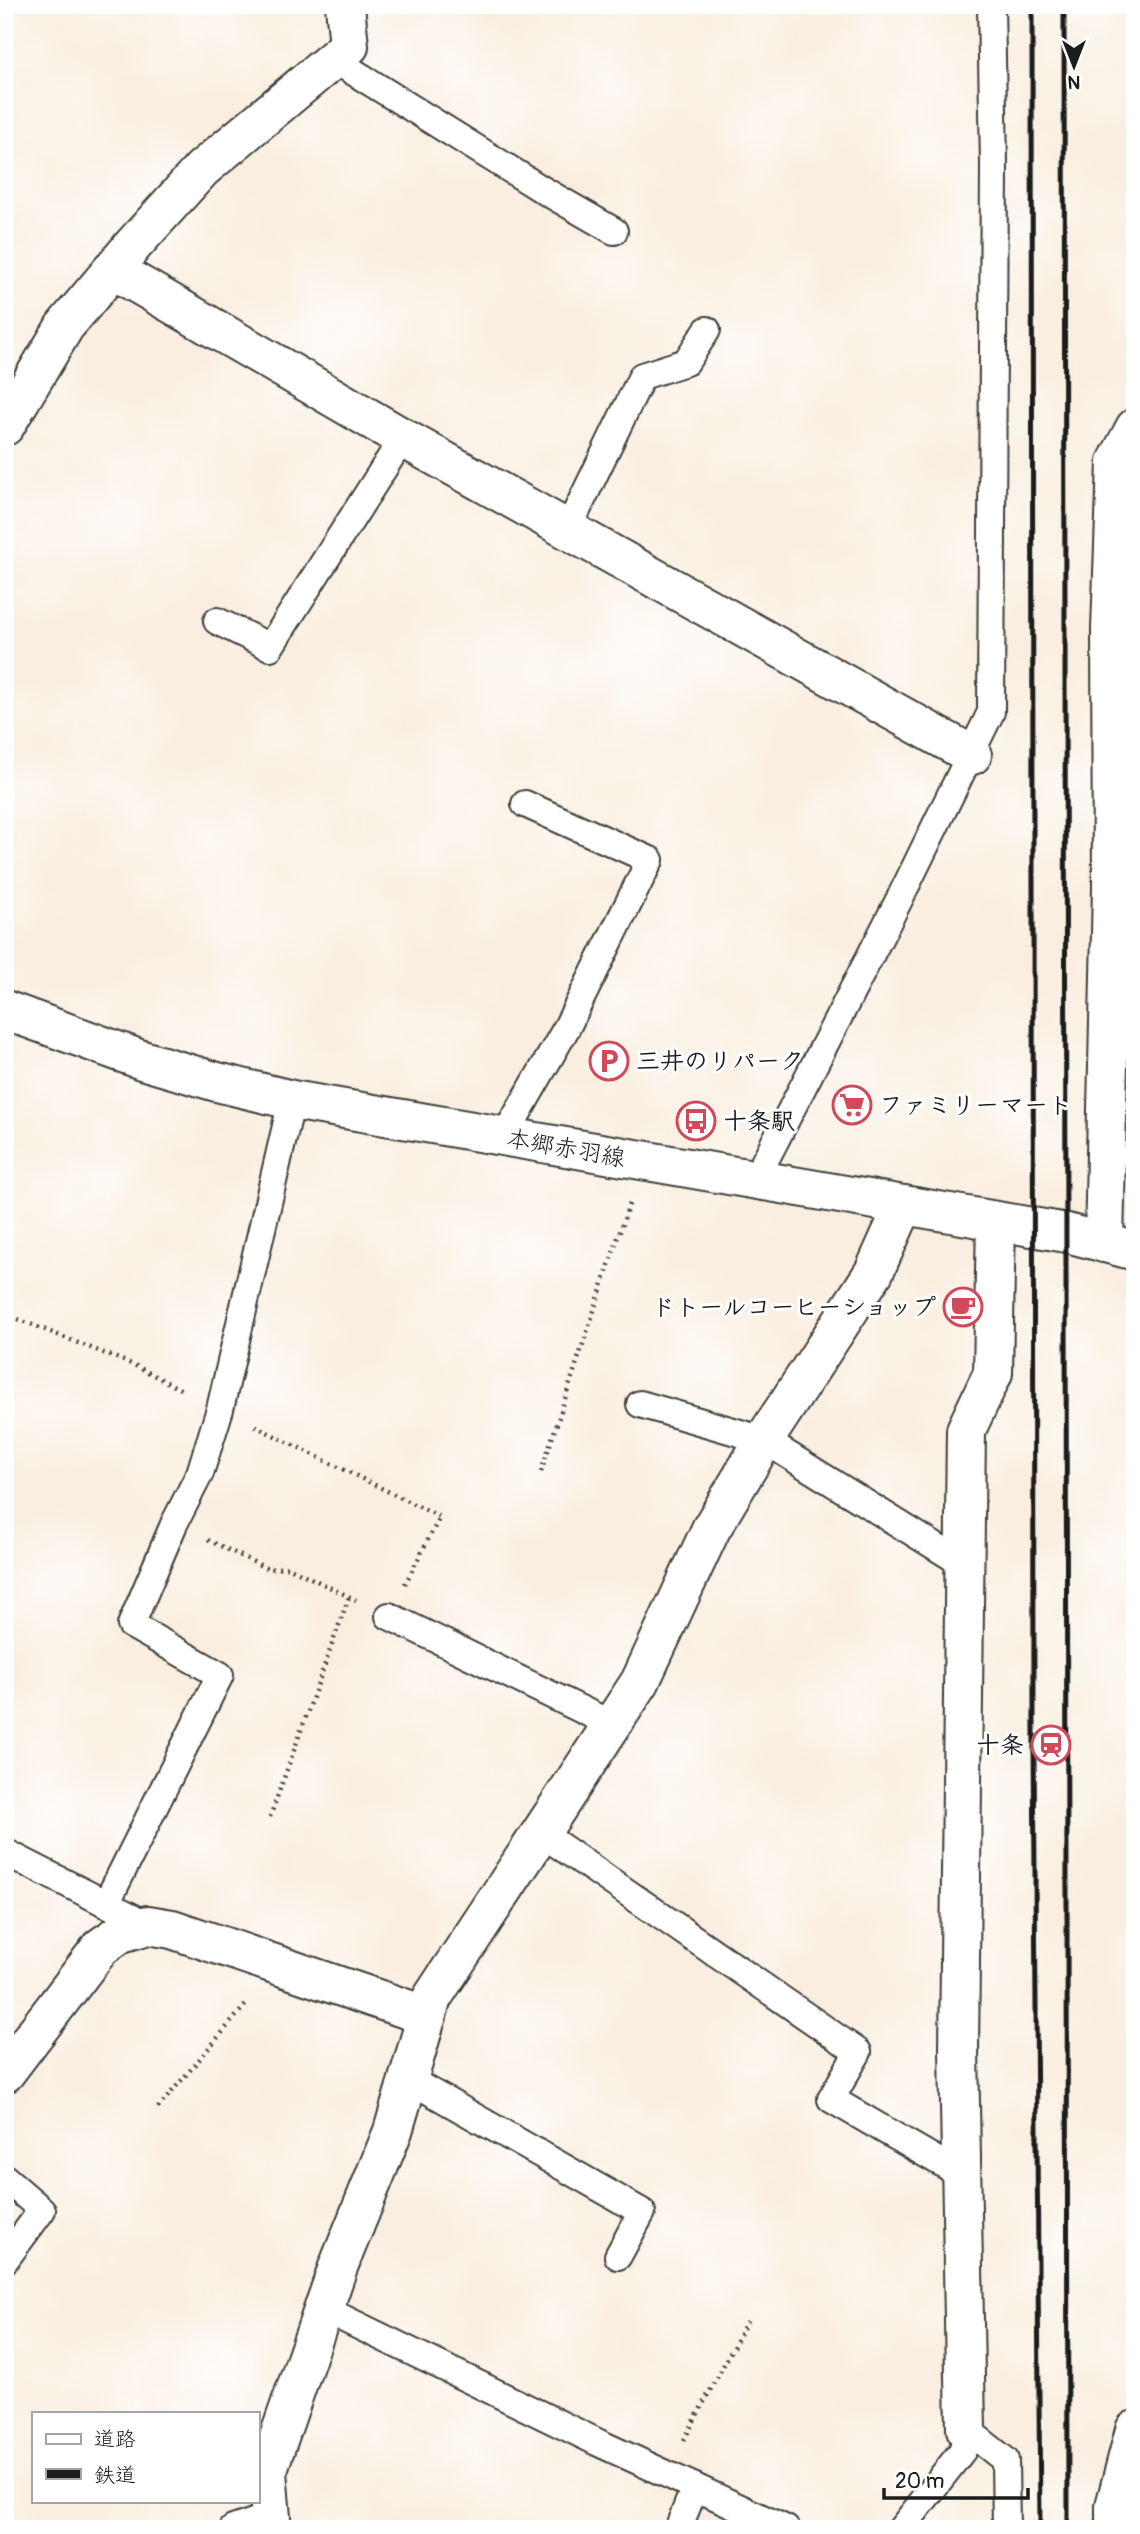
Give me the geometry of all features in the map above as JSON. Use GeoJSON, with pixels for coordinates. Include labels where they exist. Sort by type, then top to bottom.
{"type":"FeatureCollection","features":[{"type":"Feature","properties":{"kind":"street"},"geometry":{"type":"LineString","coordinates":[[5,426],[65,326],[202,169],[349,46],[345,5]]}},
{"type":"Feature","properties":{"kind":"street"},"geometry":{"type":"LineString","coordinates":[[112,269],[403,438],[972,755]]}},
{"type":"Feature","properties":{"kind":"street"},"geometry":{"type":"LineString","coordinates":[[1119,1247],[1123,635],[1117,462],[1135,428]]}},
{"type":"Feature","properties":{"kind":"street","name":"本郷赤羽線"},"geometry":{"type":"LineString","coordinates":[[5,1010],[142,1060],[292,1100],[1067,1233],[1119,1247]]}},
{"type":"Feature","properties":{"kind":"street"},"geometry":{"type":"LineString","coordinates":[[272,2522],[267,2472],[324,2309],[393,2131],[432,1998],[640,1682],[711,1529],[764,1440],[874,1272],[904,1205]]}},
{"type":"Feature","properties":{"kind":"street"},"geometry":{"type":"LineString","coordinates":[[966,2429],[959,2050],[966,1430],[993,1373],[996,1221]]}},
{"type":"Feature","properties":{"kind":"street"},"geometry":{"type":"LineString","coordinates":[[5,2073],[101,1947],[121,1933],[148,1924],[172,1929],[427,2016]]}},
{"type":"Feature","properties":{"kind":"street"},"geometry":{"type":"LineString","coordinates":[[1115,2529],[1115,2506],[1135,2430]]}},
{"type":"Feature","properties":{"kind":"lane"},"geometry":{"type":"LineString","coordinates":[[755,1180],[972,755],[991,712],[994,164],[991,5]]}},
{"type":"Feature","properties":{"kind":"lane"},"geometry":{"type":"LineString","coordinates":[[333,59],[543,190],[614,230]]}},
{"type":"Feature","properties":{"kind":"lane"},"geometry":{"type":"LineString","coordinates":[[568,529],[642,376],[686,362],[707,330]]}},
{"type":"Feature","properties":{"kind":"lane"},"geometry":{"type":"LineString","coordinates":[[216,621],[270,647],[403,438]]}},
{"type":"Feature","properties":{"kind":"lane"},"geometry":{"type":"LineString","coordinates":[[505,1137],[567,1027],[650,860],[524,804]]}},
{"type":"Feature","properties":{"kind":"lane"},"geometry":{"type":"LineString","coordinates":[[106,1904],[220,1675],[131,1625],[174,1524],[200,1473],[220,1409],[292,1100]]}},
{"type":"Feature","properties":{"kind":"lane"},"geometry":{"type":"LineString","coordinates":[[640,1404],[764,1440],[965,1565]]}},
{"type":"Feature","properties":{"kind":"lane"},"geometry":{"type":"LineString","coordinates":[[389,1616],[612,1724]]}},
{"type":"Feature","properties":{"kind":"lane"},"geometry":{"type":"LineString","coordinates":[[541,1833],[858,2052],[831,2099],[962,2175]]}},
{"type":"Feature","properties":{"kind":"lane"},"geometry":{"type":"LineString","coordinates":[[5,1852],[148,1924]]}},
{"type":"Feature","properties":{"kind":"lane"},"geometry":{"type":"LineString","coordinates":[[408,2079],[642,2212],[618,2256]]}},
{"type":"Feature","properties":{"kind":"lane"},"geometry":{"type":"LineString","coordinates":[[5,2178],[42,2210],[5,2260]]}},
{"type":"Feature","properties":{"kind":"lane"},"geometry":{"type":"LineString","coordinates":[[324,2309],[599,2443],[786,2529]]}},
{"type":"Feature","properties":{"kind":"lane"},"geometry":{"type":"LineString","coordinates":[[901,2529],[963,2450],[966,2429]]}},
{"type":"Feature","properties":{"kind":"lane"},"geometry":{"type":"LineString","coordinates":[[966,2429],[1005,2460],[1006,2529]]}},
{"type":"Feature","properties":{"kind":"lane"},"geometry":{"type":"LineString","coordinates":[[678,2529],[695,2487]]}},
{"type":"Feature","properties":{"kind":"lane"},"geometry":{"type":"LineString","coordinates":[[233,2529],[272,2522]]}},
{"type":"Feature","properties":{"kind":"path"},"geometry":{"type":"LineString","coordinates":[[541,1472],[644,1161]]}},
{"type":"Feature","properties":{"kind":"path"},"geometry":{"type":"LineString","coordinates":[[5,1314],[134,1365],[440,1517],[389,1616],[288,1567],[268,1569],[174,1524]]}},
{"type":"Feature","properties":{"kind":"path"},"geometry":{"type":"LineString","coordinates":[[270,1817],[349,1597]]}},
{"type":"Feature","properties":{"kind":"path"},"geometry":{"type":"LineString","coordinates":[[158,2108],[278,1966]]}},
{"type":"Feature","properties":{"kind":"path"},"geometry":{"type":"LineString","coordinates":[[682,2443],[747,2321]]}},
{"type":"Feature","properties":{"kind":"railway"},"geometry":{"type":"LineString","coordinates":[[1032,5],[1034,1744],[1040,2529]]}},
{"type":"Feature","properties":{"kind":"railway"},"geometry":{"type":"LineString","coordinates":[[1064,5],[1068,2529]]}},
{"type":"Feature","properties":{"kind":"place","name":"三井のリパーク"},"geometry":{"type":"Point","coordinates":[609,1061]}},
{"type":"Feature","properties":{"kind":"place","name":"ファミリーマート"},"geometry":{"type":"Point","coordinates":[852,1105]}},
{"type":"Feature","properties":{"kind":"place","name":"十条駅"},"geometry":{"type":"Point","coordinates":[696,1121]}},
{"type":"Feature","properties":{"kind":"place","name":"ドトールコーヒーショップ"},"geometry":{"type":"Point","coordinates":[963,1307]}},
{"type":"Feature","properties":{"kind":"place","name":"十条"},"geometry":{"type":"Point","coordinates":[1051,1745]}}]}
